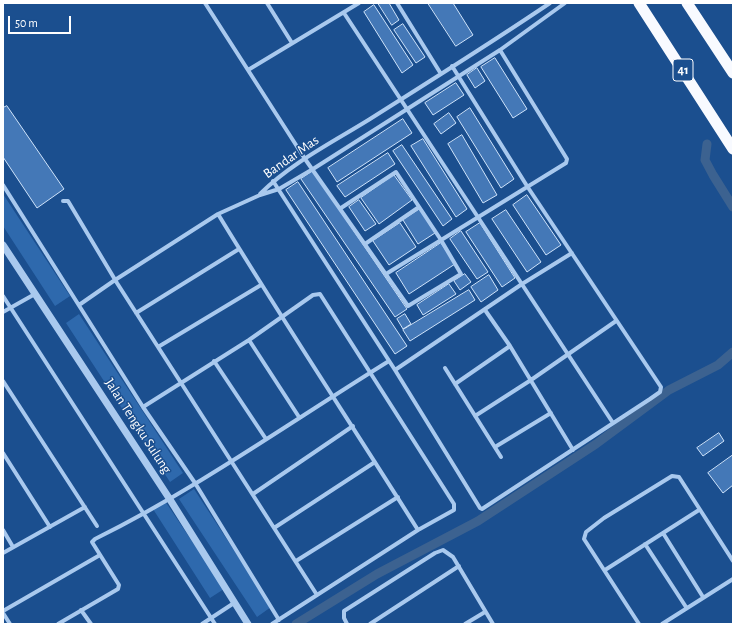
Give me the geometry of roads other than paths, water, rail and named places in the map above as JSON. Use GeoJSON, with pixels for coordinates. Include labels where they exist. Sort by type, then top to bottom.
{"type":"FeatureCollection","features":[{"type":"Feature","properties":{"kind":"highway","name":"41"},"geometry":{"type":"LineString","coordinates":[[639,3],[733,148]]}},
{"type":"Feature","properties":{"kind":"highway"},"geometry":{"type":"LineString","coordinates":[[687,3],[733,73]]}},
{"type":"Feature","properties":{"kind":"street"},"geometry":{"type":"LineString","coordinates":[[205,3],[305,159],[341,208],[408,306],[460,274],[420,207],[395,172],[341,208]]}},
{"type":"Feature","properties":{"kind":"street"},"geometry":{"type":"LineString","coordinates":[[267,3],[292,43]]}},
{"type":"Feature","properties":{"kind":"street"},"geometry":{"type":"LineString","coordinates":[[248,70],[359,3]]}},
{"type":"Feature","properties":{"kind":"street"},"geometry":{"type":"LineString","coordinates":[[397,3],[441,74]]}},
{"type":"Feature","properties":{"kind":"street","name":"Bandar Mas"},"geometry":{"type":"LineString","coordinates":[[260,195],[273,181],[305,159],[452,66],[484,48],[550,3]]}},
{"type":"Feature","properties":{"kind":"street","name":"Bandar Mas"},"geometry":{"type":"LineString","coordinates":[[260,195],[279,189],[407,110],[500,50],[565,3]]}},
{"type":"Feature","properties":{"kind":"street"},"geometry":{"type":"LineString","coordinates":[[344,13],[613,422]]}},
{"type":"Feature","properties":{"kind":"street"},"geometry":{"type":"LineString","coordinates":[[386,274],[566,163],[567,159],[500,50]]}},
{"type":"Feature","properties":{"kind":"street"},"geometry":{"type":"LineString","coordinates":[[273,181],[390,361],[481,509],[573,450],[613,422],[650,399],[661,390],[660,383],[616,321],[527,186],[452,66]]}},
{"type":"Feature","properties":{"kind":"street"},"geometry":{"type":"LineString","coordinates":[[3,185],[143,407],[195,483],[279,620]]}},
{"type":"Feature","properties":{"kind":"street"},"geometry":{"type":"LineString","coordinates":[[79,305],[218,214],[260,195]]}},
{"type":"Feature","properties":{"kind":"street"},"geometry":{"type":"LineString","coordinates":[[63,201],[68,201],[115,280],[318,594]]}},
{"type":"Feature","properties":{"kind":"street"},"geometry":{"type":"LineString","coordinates":[[365,244],[420,207]]}},
{"type":"Feature","properties":{"kind":"street"},"geometry":{"type":"LineString","coordinates":[[218,214],[260,285],[334,396],[418,530]]}},
{"type":"Feature","properties":{"kind":"street","name":"Jalan Tengku Sulung"},"geometry":{"type":"LineString","coordinates":[[3,245],[169,498],[248,624]]}},
{"type":"Feature","properties":{"kind":"street"},"geometry":{"type":"LineString","coordinates":[[136,312],[239,249]]}},
{"type":"Feature","properties":{"kind":"street"},"geometry":{"type":"LineString","coordinates":[[395,370],[522,284],[572,253]]}},
{"type":"Feature","properties":{"kind":"street"},"geometry":{"type":"LineString","coordinates":[[158,347],[260,285]]}},
{"type":"Feature","properties":{"kind":"street"},"geometry":{"type":"LineString","coordinates":[[3,312],[35,294]]}},
{"type":"Feature","properties":{"kind":"street"},"geometry":{"type":"LineString","coordinates":[[143,407],[249,340],[313,294],[320,294],[454,504],[454,510],[418,530],[272,624]]}},
{"type":"Feature","properties":{"kind":"street"},"geometry":{"type":"LineString","coordinates":[[3,296],[215,624]]}},
{"type":"Feature","properties":{"kind":"street"},"geometry":{"type":"LineString","coordinates":[[485,310],[510,346],[573,450]]}},
{"type":"Feature","properties":{"kind":"street"},"geometry":{"type":"LineString","coordinates":[[475,416],[531,380],[616,321]]}},
{"type":"Feature","properties":{"kind":"street"},"geometry":{"type":"LineString","coordinates":[[249,340],[299,418]]}},
{"type":"Feature","properties":{"kind":"street"},"geometry":{"type":"LineString","coordinates":[[455,384],[510,346]]}},
{"type":"Feature","properties":{"kind":"street"},"geometry":{"type":"LineString","coordinates":[[214,361],[266,439]]}},
{"type":"Feature","properties":{"kind":"street"},"geometry":{"type":"LineString","coordinates":[[58,624],[117,590],[119,587],[92,542],[94,539],[232,462],[390,361]]}},
{"type":"Feature","properties":{"kind":"street"},"geometry":{"type":"LineString","coordinates":[[445,368],[501,457]]}},
{"type":"Feature","properties":{"kind":"street"},"geometry":{"type":"LineString","coordinates":[[3,381],[97,526]]}},
{"type":"Feature","properties":{"kind":"street"},"geometry":{"type":"LineString","coordinates":[[495,447],[551,413]]}},
{"type":"Feature","properties":{"kind":"street"},"geometry":{"type":"LineString","coordinates":[[253,494],[353,426]]}},
{"type":"Feature","properties":{"kind":"street"},"geometry":{"type":"LineString","coordinates":[[4,456],[50,527]]}},
{"type":"Feature","properties":{"kind":"street"},"geometry":{"type":"LineString","coordinates":[[274,528],[375,462]]}},
{"type":"Feature","properties":{"kind":"street"},"geometry":{"type":"LineString","coordinates":[[639,624],[584,539],[586,532],[604,518],[674,476],[679,477],[733,561]]}},
{"type":"Feature","properties":{"kind":"street"},"geometry":{"type":"LineString","coordinates":[[296,561],[398,497]]}},
{"type":"Feature","properties":{"kind":"street"},"geometry":{"type":"LineString","coordinates":[[3,554],[85,507]]}},
{"type":"Feature","properties":{"kind":"street"},"geometry":{"type":"LineString","coordinates":[[605,570],[700,510]]}},
{"type":"Feature","properties":{"kind":"street"},"geometry":{"type":"LineString","coordinates":[[3,530],[13,547]]}},
{"type":"Feature","properties":{"kind":"street"},"geometry":{"type":"LineString","coordinates":[[663,533],[703,597]]}},
{"type":"Feature","properties":{"kind":"street"},"geometry":{"type":"LineString","coordinates":[[645,544],[686,607]]}},
{"type":"Feature","properties":{"kind":"street"},"geometry":{"type":"LineString","coordinates":[[346,624],[344,611],[435,553],[444,550],[453,557],[459,566],[493,624]]}},
{"type":"Feature","properties":{"kind":"street"},"geometry":{"type":"LineString","coordinates":[[10,624],[3,612],[100,556]]}},
{"type":"Feature","properties":{"kind":"street"},"geometry":{"type":"LineString","coordinates":[[370,624],[459,566]]}},
{"type":"Feature","properties":{"kind":"street"},"geometry":{"type":"LineString","coordinates":[[662,624],[686,607],[733,579]]}},
{"type":"Feature","properties":{"kind":"street"},"geometry":{"type":"LineString","coordinates":[[202,624],[234,603]]}},
{"type":"Feature","properties":{"kind":"street"},"geometry":{"type":"LineString","coordinates":[[81,610],[91,624]]}},
{"type":"Feature","properties":{"kind":"street"},"geometry":{"type":"LineString","coordinates":[[465,624],[485,612]]}},
{"type":"Feature","properties":{"kind":"waterway"},"geometry":{"type":"LineString","coordinates":[[707,144],[705,160],[733,207]]}},
{"type":"Feature","properties":{"kind":"waterway"},"geometry":{"type":"LineString","coordinates":[[296,624],[377,574],[478,521],[596,444],[669,390],[718,365],[733,352]]}}]}
